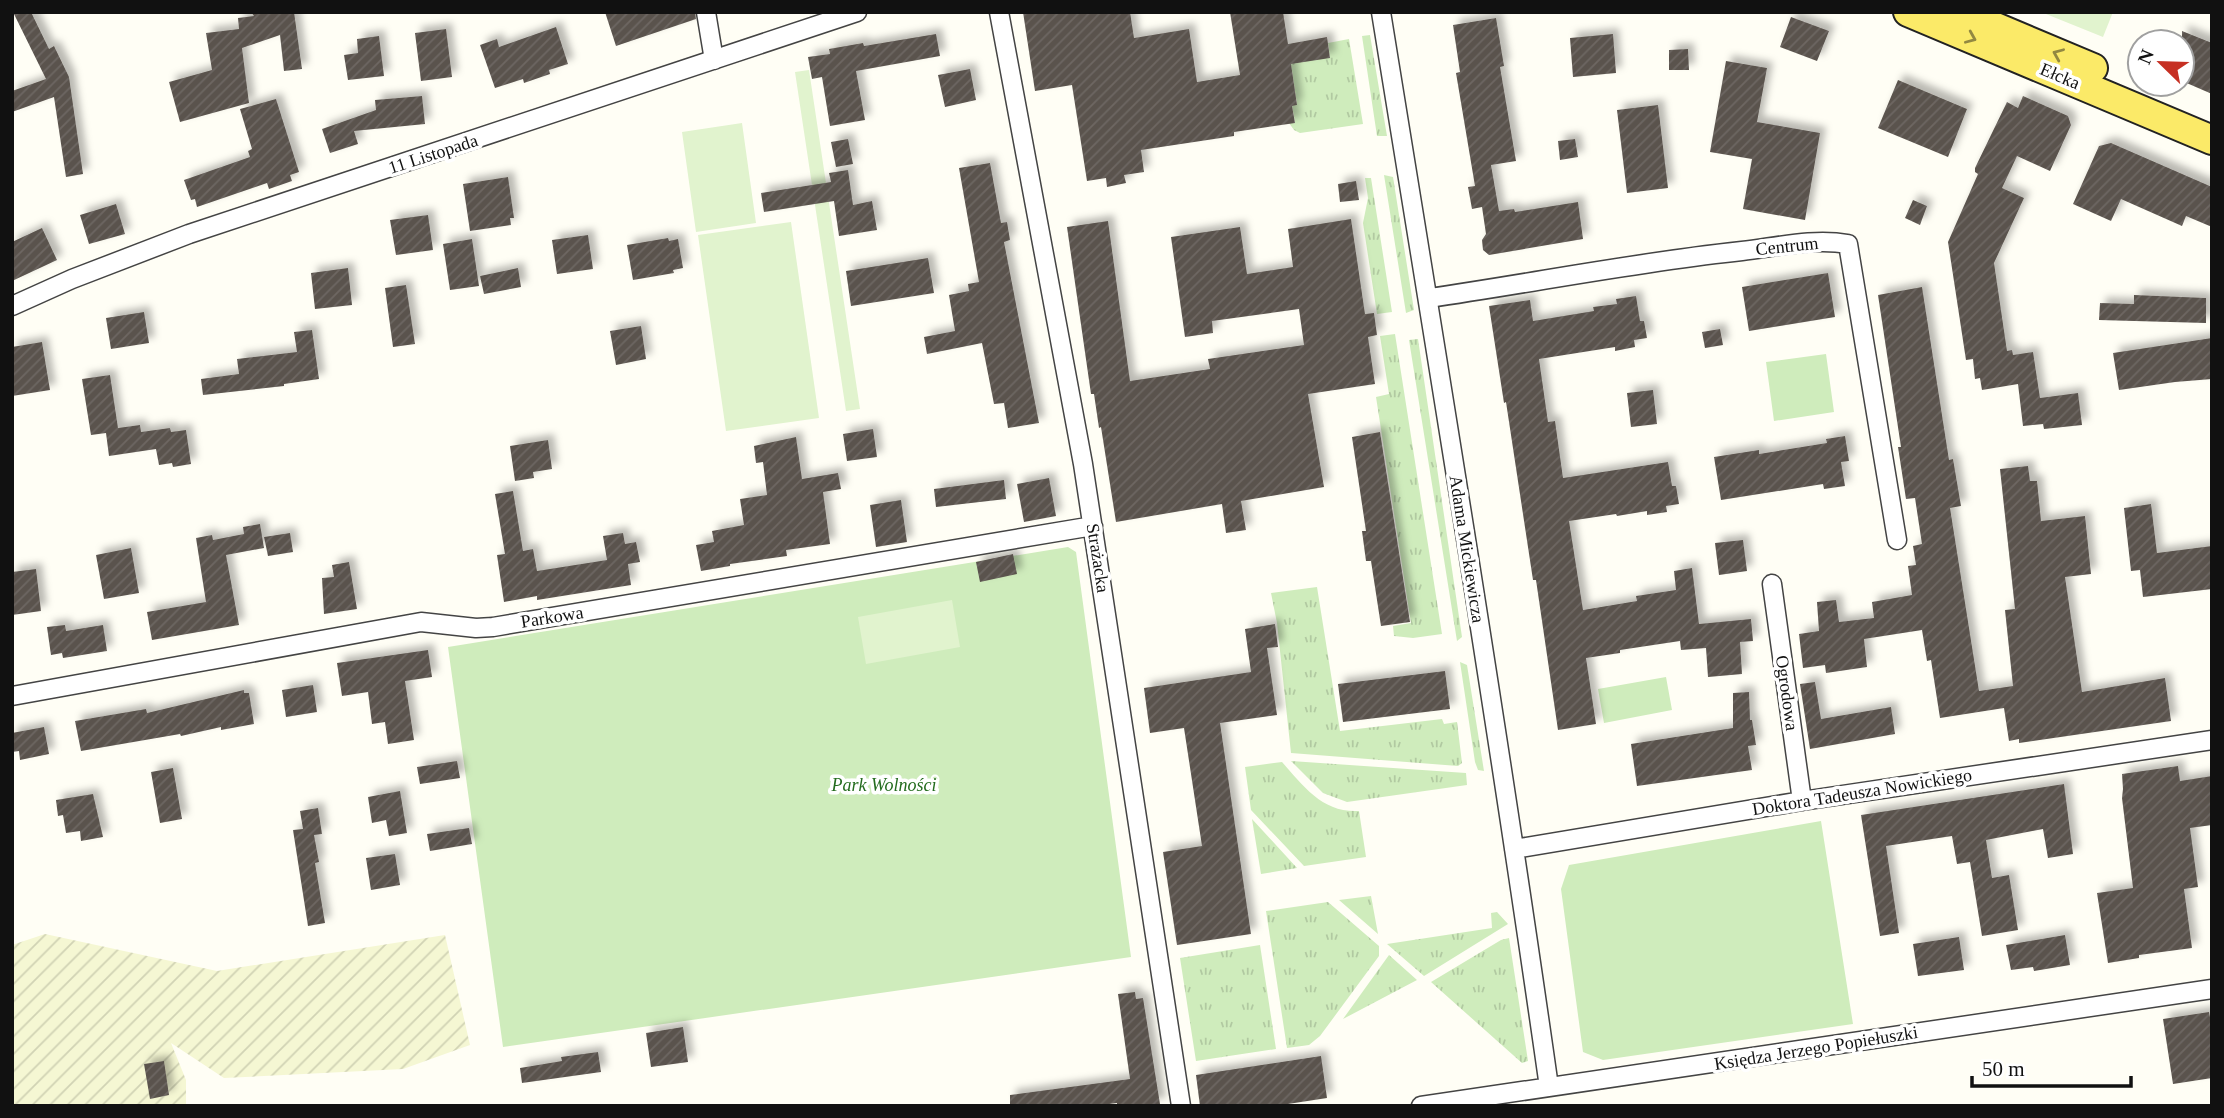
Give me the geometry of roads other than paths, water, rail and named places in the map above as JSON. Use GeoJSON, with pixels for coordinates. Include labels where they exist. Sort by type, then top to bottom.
{"type":"FeatureCollection","features":[{"type":"Feature","properties":{"kind":"main road","name":"Ełcka"},"geometry":{"type":"LineString","coordinates":[[1908,12],[2212,140]]}},
{"type":"Feature","properties":{"kind":"main road","name":"Ełcka"},"geometry":{"type":"LineString","coordinates":[[1960,12],[2107,74],[2212,124]]}},
{"type":"Feature","properties":{"kind":"street"},"geometry":{"type":"LineString","coordinates":[[706,12],[714,61]]}},
{"type":"Feature","properties":{"kind":"street","name":"11 Listopada"},"geometry":{"type":"LineString","coordinates":[[12,306],[72,279],[189,234],[857,12]]}},
{"type":"Feature","properties":{"kind":"street","name":"Strażacka"},"geometry":{"type":"LineString","coordinates":[[999,12],[1093,526],[1125,753],[1181,1106]]}},
{"type":"Feature","properties":{"kind":"street","name":"Adama Mickiewicza"},"geometry":{"type":"LineString","coordinates":[[1381,12],[1429,299],[1549,1087]]}},
{"type":"Feature","properties":{"kind":"street","name":"Centrum"},"geometry":{"type":"LineString","coordinates":[[1429,299],[1682,257],[1829,241],[1848,244],[1897,540]]}},
{"type":"Feature","properties":{"kind":"street","name":"Parkowa"},"geometry":{"type":"LineString","coordinates":[[12,696],[421,622],[476,628],[493,627],[1093,526]]}},
{"type":"Feature","properties":{"kind":"street","name":"Ogrodowa"},"geometry":{"type":"LineString","coordinates":[[1772,584],[1801,801]]}},
{"type":"Feature","properties":{"kind":"street","name":"Doktora Tadeusza Nowickiego"},"geometry":{"type":"LineString","coordinates":[[1514,849],[1801,801],[2212,740]]}},
{"type":"Feature","properties":{"kind":"street","name":"Księdza Jerzego Popiełuszki"},"geometry":{"type":"LineString","coordinates":[[1420,1106],[2212,989]]}},
{"type":"Feature","properties":{"kind":"park label","name":"Park Wolności"},"geometry":{"type":"Point","coordinates":[884,785]}}]}
